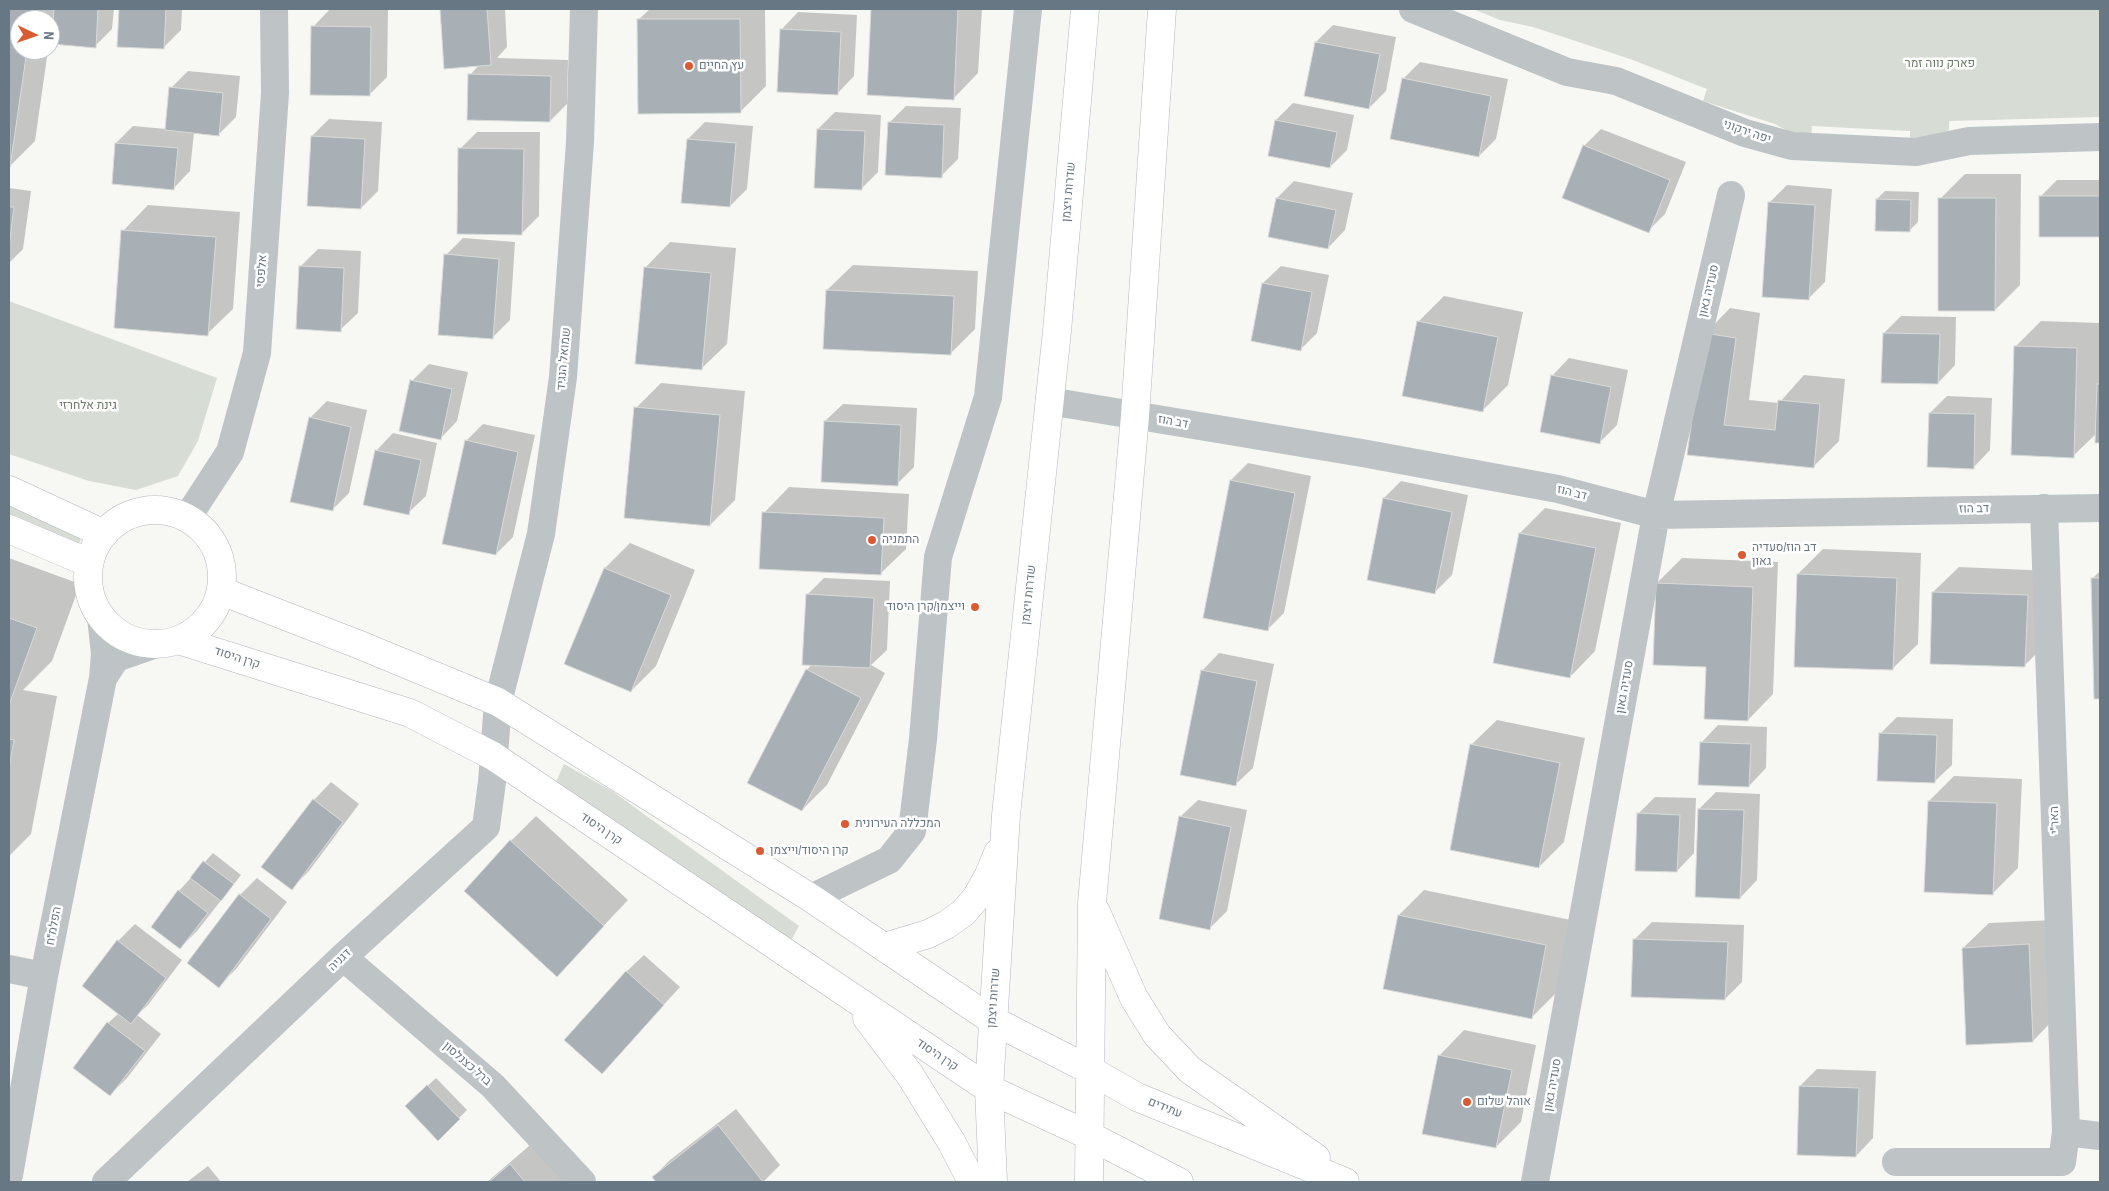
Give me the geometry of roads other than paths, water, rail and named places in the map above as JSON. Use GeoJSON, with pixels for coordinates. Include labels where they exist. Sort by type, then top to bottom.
{"type":"FeatureCollection","features":[{"type":"Feature","properties":{"kind":"main road","name":"שדרות ויצמן"},"geometry":{"type":"LineString","coordinates":[[994,1182],[989,1089],[1006,815],[1057,331],[1085,9]]}},
{"type":"Feature","properties":{"kind":"main road"},"geometry":{"type":"LineString","coordinates":[[1088,1182],[1092,903],[1135,416],[1162,9]]}},
{"type":"Feature","properties":{"kind":"main road"},"geometry":{"type":"LineString","coordinates":[[9,490],[104,534]]}},
{"type":"Feature","properties":{"kind":"main road"},"geometry":{"type":"LineString","coordinates":[[152,509],[170,511],[188,518],[204,531],[216,549],[222,570],[221,591],[212,612],[197,629],[167,642],[136,641],[117,632],[101,617],[92,600],[88,582],[89,563],[92,552],[104,534],[117,521],[134,513],[152,509]]}},
{"type":"Feature","properties":{"kind":"main road"},"geometry":{"type":"LineString","coordinates":[[9,529],[89,563]]}},
{"type":"Feature","properties":{"kind":"main road"},"geometry":{"type":"LineString","coordinates":[[221,591],[360,645],[498,702],[811,898],[992,1020]]}},
{"type":"Feature","properties":{"kind":"main road","name":"קרן היסוד"},"geometry":{"type":"LineString","coordinates":[[167,642],[410,713],[493,756],[989,1089]]}},
{"type":"Feature","properties":{"kind":"main road"},"geometry":{"type":"LineString","coordinates":[[885,947],[928,934],[946,925],[962,913],[976,898],[998,854],[1006,815]]}},
{"type":"Feature","properties":{"kind":"main road"},"geometry":{"type":"LineString","coordinates":[[1092,903],[1134,998],[1157,1035],[1190,1070],[1350,1182]]}},
{"type":"Feature","properties":{"kind":"main road"},"geometry":{"type":"LineString","coordinates":[[848,996],[887,1042],[910,1075],[952,1143],[972,1182]]}},
{"type":"Feature","properties":{"kind":"main road","name":"עתידים"},"geometry":{"type":"LineString","coordinates":[[992,1020],[1090,1070],[1137,1097],[1345,1182]]}},
{"type":"Feature","properties":{"kind":"main road"},"geometry":{"type":"LineString","coordinates":[[989,1089],[1088,1135],[1179,1182]]}},
{"type":"Feature","properties":{"kind":"street","name":"אלפסי"},"geometry":{"type":"LineString","coordinates":[[188,518],[230,452],[257,353],[275,93],[274,9]]}},
{"type":"Feature","properties":{"kind":"street","name":"שמואל הנגיד"},"geometry":{"type":"LineString","coordinates":[[498,702],[540,534],[563,377],[580,142],[584,9]]}},
{"type":"Feature","properties":{"kind":"street"},"geometry":{"type":"LineString","coordinates":[[811,898],[889,860],[912,831],[923,740],[938,557],[988,397],[1028,9]]}},
{"type":"Feature","properties":{"kind":"street","name":"יפה ירקוני"},"geometry":{"type":"LineString","coordinates":[[1413,9],[1567,72],[1616,80],[1745,133],[1792,146],[1916,152],[1968,141],[2100,138]]}},
{"type":"Feature","properties":{"kind":"street","name":"סעדיה גאון"},"geometry":{"type":"LineString","coordinates":[[1536,1182],[1656,514],[1731,195]]}},
{"type":"Feature","properties":{"kind":"street","name":"דב הוז"},"geometry":{"type":"LineString","coordinates":[[1049,401],[1362,453],[1558,489],[1656,514],[2100,508]]}},
{"type":"Feature","properties":{"kind":"street","name":"האר\"י"},"geometry":{"type":"LineString","coordinates":[[1896,1162],[2062,1162],[2066,1132],[2044,508]]}},
{"type":"Feature","properties":{"kind":"street","name":"הפלמ\"ח"},"geometry":{"type":"LineString","coordinates":[[9,1175],[44,976],[103,678],[105,654],[101,617]]}},
{"type":"Feature","properties":{"kind":"street","name":"הפלמ\"ח"},"geometry":{"type":"LineString","coordinates":[[103,678],[116,658],[167,642]]}},
{"type":"Feature","properties":{"kind":"street","name":"דגניה"},"geometry":{"type":"LineString","coordinates":[[106,1182],[343,958],[486,827],[492,782],[498,702]]}},
{"type":"Feature","properties":{"kind":"street","name":"ברל כצנלסון"},"geometry":{"type":"LineString","coordinates":[[343,958],[493,1086],[582,1182]]}},
{"type":"Feature","properties":{"kind":"street"},"geometry":{"type":"LineString","coordinates":[[9,969],[44,976]]}},
{"type":"Feature","properties":{"kind":"street"},"geometry":{"type":"LineString","coordinates":[[2066,1132],[2100,1136]]}},
{"type":"Feature","properties":{"kind":"place","name":"עץ החיים"},"geometry":{"type":"Point","coordinates":[689,66]}},
{"type":"Feature","properties":{"kind":"place","name":"התמניה"},"geometry":{"type":"Point","coordinates":[872,540]}},
{"type":"Feature","properties":{"kind":"place","name":"דב הוז/סעדיה גאון"},"geometry":{"type":"Point","coordinates":[1742,555]}},
{"type":"Feature","properties":{"kind":"place","name":"וייצמן/קרן היסוד"},"geometry":{"type":"Point","coordinates":[975,607]}},
{"type":"Feature","properties":{"kind":"place","name":"המכללה העירונית"},"geometry":{"type":"Point","coordinates":[845,824]}},
{"type":"Feature","properties":{"kind":"place","name":"קרן היסוד/וייצמן"},"geometry":{"type":"Point","coordinates":[760,851]}},
{"type":"Feature","properties":{"kind":"place","name":"אוהל שלום"},"geometry":{"type":"Point","coordinates":[1467,1102]}},
{"type":"Feature","properties":{"kind":"park label","name":"פארק נווה זמר"},"geometry":{"type":"Point","coordinates":[1940,64]}},
{"type":"Feature","properties":{"kind":"park label","name":"גינת אלחרזי"},"geometry":{"type":"Point","coordinates":[88,406]}}]}
